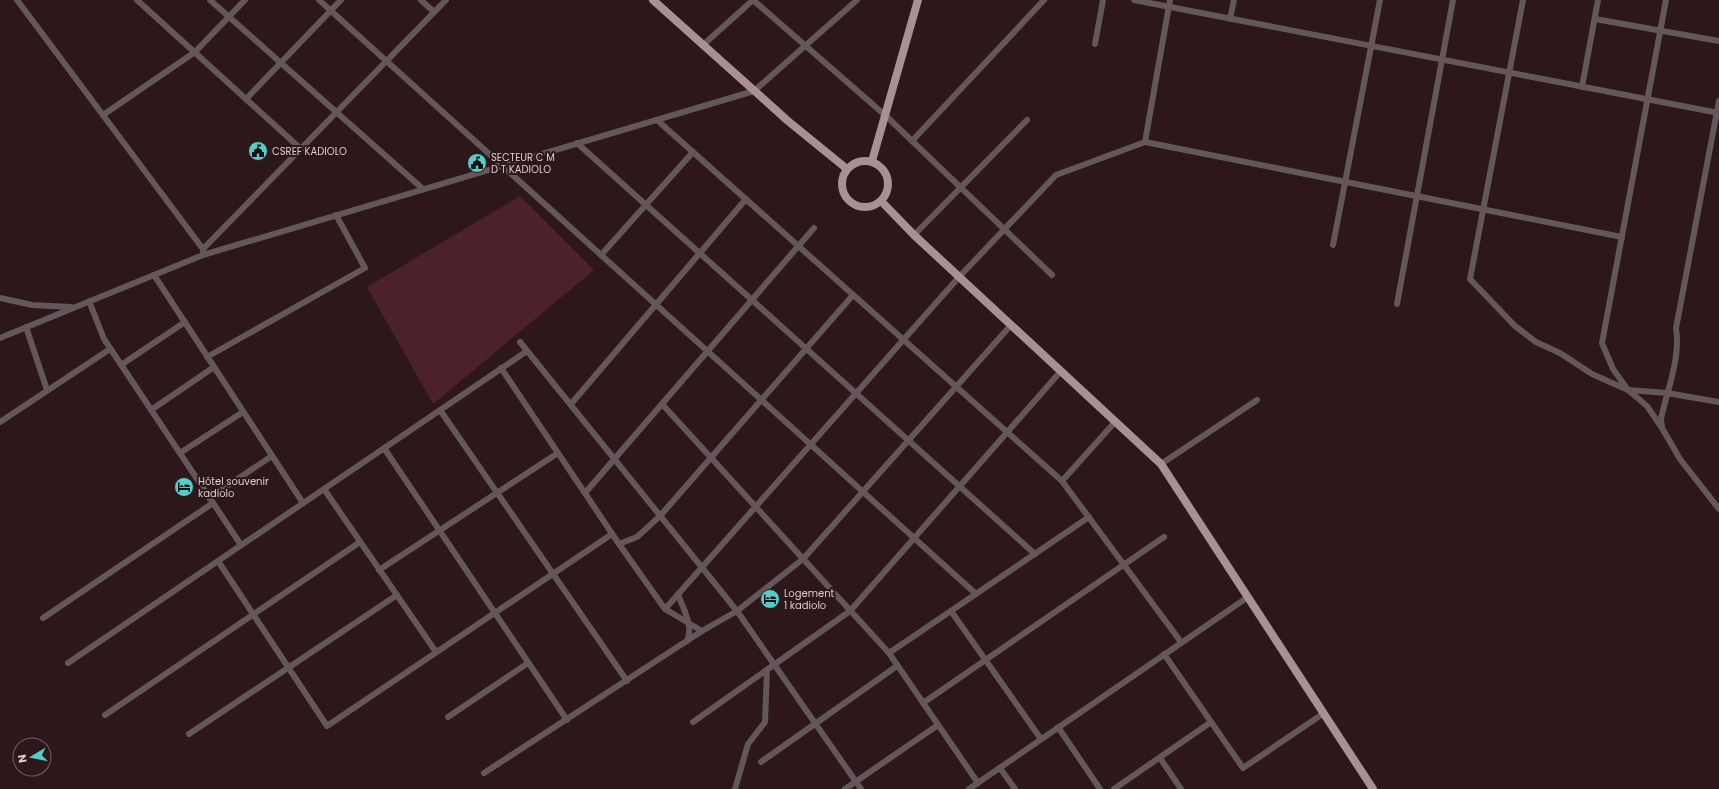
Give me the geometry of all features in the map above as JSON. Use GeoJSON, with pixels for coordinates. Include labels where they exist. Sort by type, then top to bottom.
{"type":"FeatureCollection","features":[{"type":"Feature","properties":{"kind":"main road"},"geometry":{"type":"LineString","coordinates":[[653,0],[788,121],[847,168]]}},
{"type":"Feature","properties":{"kind":"main road"},"geometry":{"type":"LineString","coordinates":[[872,161],[918,0]]}},
{"type":"Feature","properties":{"kind":"main road"},"geometry":{"type":"LineString","coordinates":[[858,161],[872,161],[879,165],[885,171],[888,178],[886,194],[881,201],[876,205],[863,207],[851,202],[842,190],[843,175],[847,168],[858,161]]}},
{"type":"Feature","properties":{"kind":"main road"},"geometry":{"type":"LineString","coordinates":[[881,201],[914,235],[1161,464],[1372,789]]}},
{"type":"Feature","properties":{"kind":"street"},"geometry":{"type":"LineString","coordinates":[[17,0],[203,252]]}},
{"type":"Feature","properties":{"kind":"street"},"geometry":{"type":"LineString","coordinates":[[210,0],[423,189]]}},
{"type":"Feature","properties":{"kind":"street"},"geometry":{"type":"LineString","coordinates":[[103,115],[195,52],[245,0]]}},
{"type":"Feature","properties":{"kind":"street"},"geometry":{"type":"LineString","coordinates":[[319,0],[976,594]]}},
{"type":"Feature","properties":{"kind":"street"},"geometry":{"type":"LineString","coordinates":[[246,99],[341,0]]}},
{"type":"Feature","properties":{"kind":"street"},"geometry":{"type":"LineString","coordinates":[[421,0],[434,12]]}},
{"type":"Feature","properties":{"kind":"street"},"geometry":{"type":"LineString","coordinates":[[203,252],[336,112],[446,0]]}},
{"type":"Feature","properties":{"kind":"street"},"geometry":{"type":"LineString","coordinates":[[704,45],[753,0],[886,116],[1052,275]]}},
{"type":"Feature","properties":{"kind":"street"},"geometry":{"type":"LineString","coordinates":[[0,338],[154,275],[203,252],[336,215],[754,91],[857,0]]}},
{"type":"Feature","properties":{"kind":"street"},"geometry":{"type":"LineString","coordinates":[[912,141],[1044,0]]}},
{"type":"Feature","properties":{"kind":"street"},"geometry":{"type":"LineString","coordinates":[[1095,44],[1103,0]]}},
{"type":"Feature","properties":{"kind":"street"},"geometry":{"type":"LineString","coordinates":[[1134,0],[1169,3],[1230,18],[1718,113]]}},
{"type":"Feature","properties":{"kind":"street"},"geometry":{"type":"LineString","coordinates":[[1230,18],[1234,0]]}},
{"type":"Feature","properties":{"kind":"street"},"geometry":{"type":"LineString","coordinates":[[1333,245],[1380,0]]}},
{"type":"Feature","properties":{"kind":"street"},"geometry":{"type":"LineString","coordinates":[[1397,304],[1453,0]]}},
{"type":"Feature","properties":{"kind":"street"},"geometry":{"type":"LineString","coordinates":[[1523,0],[1470,279],[1515,326],[1536,342],[1560,353],[1592,374],[1628,390],[1667,393],[1719,402]]}},
{"type":"Feature","properties":{"kind":"street"},"geometry":{"type":"LineString","coordinates":[[1582,86],[1598,0]]}},
{"type":"Feature","properties":{"kind":"street"},"geometry":{"type":"LineString","coordinates":[[1666,0],[1602,343],[1613,369],[1628,390],[1647,406],[1680,459],[1719,509]]}},
{"type":"Feature","properties":{"kind":"street"},"geometry":{"type":"LineString","coordinates":[[141,1],[301,149]]}},
{"type":"Feature","properties":{"kind":"street"},"geometry":{"type":"LineString","coordinates":[[1145,142],[1169,3]]}},
{"type":"Feature","properties":{"kind":"street"},"geometry":{"type":"LineString","coordinates":[[1594,19],[1719,41]]}},
{"type":"Feature","properties":{"kind":"street"},"geometry":{"type":"LineString","coordinates":[[1662,428],[1661,419],[1678,340],[1676,328],[1718,113],[1719,101]]}},
{"type":"Feature","properties":{"kind":"street"},"geometry":{"type":"LineString","coordinates":[[657,120],[1062,481],[1181,642]]}},
{"type":"Feature","properties":{"kind":"street"},"geometry":{"type":"LineString","coordinates":[[914,235],[1027,120]]}},
{"type":"Feature","properties":{"kind":"street"},"geometry":{"type":"LineString","coordinates":[[665,609],[959,277],[1056,176],[1145,142],[1622,237]]}},
{"type":"Feature","properties":{"kind":"street"},"geometry":{"type":"LineString","coordinates":[[577,143],[1035,554]]}},
{"type":"Feature","properties":{"kind":"street"},"geometry":{"type":"LineString","coordinates":[[601,255],[693,152]]}},
{"type":"Feature","properties":{"kind":"street"},"geometry":{"type":"LineString","coordinates":[[571,404],[746,199]]}},
{"type":"Feature","properties":{"kind":"street"},"geometry":{"type":"LineString","coordinates":[[208,357],[364,268],[336,215]]}},
{"type":"Feature","properties":{"kind":"street"},"geometry":{"type":"LineString","coordinates":[[585,493],[814,228]]}},
{"type":"Feature","properties":{"kind":"street"},"geometry":{"type":"LineString","coordinates":[[154,275],[303,503]]}},
{"type":"Feature","properties":{"kind":"street"},"geometry":{"type":"LineString","coordinates":[[619,544],[637,537],[660,516],[853,295]]}},
{"type":"Feature","properties":{"kind":"street"},"geometry":{"type":"LineString","coordinates":[[0,298],[32,305],[73,308]]}},
{"type":"Feature","properties":{"kind":"street"},"geometry":{"type":"LineString","coordinates":[[89,301],[104,339],[110,349],[241,545]]}},
{"type":"Feature","properties":{"kind":"street"},"geometry":{"type":"LineString","coordinates":[[121,365],[185,322]]}},
{"type":"Feature","properties":{"kind":"street"},"geometry":{"type":"LineString","coordinates":[[484,773],[702,631],[737,611],[803,559],[1011,325]]}},
{"type":"Feature","properties":{"kind":"street"},"geometry":{"type":"LineString","coordinates":[[26,327],[47,390]]}},
{"type":"Feature","properties":{"kind":"street"},"geometry":{"type":"LineString","coordinates":[[520,342],[737,611],[861,789]]}},
{"type":"Feature","properties":{"kind":"street"},"geometry":{"type":"LineString","coordinates":[[0,422],[110,349]]}},
{"type":"Feature","properties":{"kind":"street"},"geometry":{"type":"LineString","coordinates":[[68,663],[527,351]]}},
{"type":"Feature","properties":{"kind":"street"},"geometry":{"type":"LineString","coordinates":[[151,410],[214,367]]}},
{"type":"Feature","properties":{"kind":"street"},"geometry":{"type":"LineString","coordinates":[[501,368],[612,534],[665,609],[702,631]]}},
{"type":"Feature","properties":{"kind":"street"},"geometry":{"type":"LineString","coordinates":[[693,722],[850,612],[1061,371]]}},
{"type":"Feature","properties":{"kind":"street"},"geometry":{"type":"LineString","coordinates":[[1161,464],[1257,400]]}},
{"type":"Feature","properties":{"kind":"street"},"geometry":{"type":"LineString","coordinates":[[662,404],[888,653],[978,783]]}},
{"type":"Feature","properties":{"kind":"street"},"geometry":{"type":"LineString","coordinates":[[440,410],[627,681]]}},
{"type":"Feature","properties":{"kind":"street"},"geometry":{"type":"LineString","coordinates":[[180,453],[243,412]]}},
{"type":"Feature","properties":{"kind":"street"},"geometry":{"type":"LineString","coordinates":[[1062,481],[1115,422]]}},
{"type":"Feature","properties":{"kind":"street"},"geometry":{"type":"LineString","coordinates":[[384,448],[567,720]]}},
{"type":"Feature","properties":{"kind":"street"},"geometry":{"type":"LineString","coordinates":[[380,570],[558,453]]}},
{"type":"Feature","properties":{"kind":"street"},"geometry":{"type":"LineString","coordinates":[[43,618],[211,501],[272,456]]}},
{"type":"Feature","properties":{"kind":"street"},"geometry":{"type":"LineString","coordinates":[[324,489],[436,652]]}},
{"type":"Feature","properties":{"kind":"street"},"geometry":{"type":"LineString","coordinates":[[888,653],[1089,517]]}},
{"type":"Feature","properties":{"kind":"street"},"geometry":{"type":"LineString","coordinates":[[218,561],[327,726],[612,534]]}},
{"type":"Feature","properties":{"kind":"street"},"geometry":{"type":"LineString","coordinates":[[923,703],[1164,537]]}},
{"type":"Feature","properties":{"kind":"street"},"geometry":{"type":"LineString","coordinates":[[105,715],[360,542]]}},
{"type":"Feature","properties":{"kind":"street"},"geometry":{"type":"LineString","coordinates":[[678,594],[689,624],[690,634],[687,641]]}},
{"type":"Feature","properties":{"kind":"street"},"geometry":{"type":"LineString","coordinates":[[189,734],[397,595]]}},
{"type":"Feature","properties":{"kind":"street"},"geometry":{"type":"LineString","coordinates":[[969,789],[1248,597]]}},
{"type":"Feature","properties":{"kind":"street"},"geometry":{"type":"LineString","coordinates":[[951,611],[1041,740]]}},
{"type":"Feature","properties":{"kind":"street"},"geometry":{"type":"LineString","coordinates":[[1164,654],[1243,768],[1324,713]]}},
{"type":"Feature","properties":{"kind":"street"},"geometry":{"type":"LineString","coordinates":[[448,717],[528,663]]}},
{"type":"Feature","properties":{"kind":"street"},"geometry":{"type":"LineString","coordinates":[[761,762],[898,666]]}},
{"type":"Feature","properties":{"kind":"street"},"geometry":{"type":"LineString","coordinates":[[735,789],[748,744],[765,722],[767,670]]}},
{"type":"Feature","properties":{"kind":"street"},"geometry":{"type":"LineString","coordinates":[[1114,789],[1211,722]]}},
{"type":"Feature","properties":{"kind":"street"},"geometry":{"type":"LineString","coordinates":[[845,789],[938,725]]}},
{"type":"Feature","properties":{"kind":"street"},"geometry":{"type":"LineString","coordinates":[[1058,727],[1100,789]]}},
{"type":"Feature","properties":{"kind":"street"},"geometry":{"type":"LineString","coordinates":[[1160,758],[1181,789]]}},
{"type":"Feature","properties":{"kind":"street"},"geometry":{"type":"LineString","coordinates":[[1000,768],[1015,789]]}},
{"type":"Feature","properties":{"kind":"shaded area"},"geometry":{"type":"Polygon","coordinates":[[[520,196],[594,270],[433,404],[367,287],[520,196]]]}},
{"type":"Feature","properties":{"kind":"place","name":"CSREF KADIOLO"},"geometry":{"type":"Point","coordinates":[258,151]}},
{"type":"Feature","properties":{"kind":"place","name":"SECTEUR C M D T KADIOLO"},"geometry":{"type":"Point","coordinates":[477,163]}},
{"type":"Feature","properties":{"kind":"place","name":"Hôtel souvenir kadiolo"},"geometry":{"type":"Point","coordinates":[184,487]}},
{"type":"Feature","properties":{"kind":"place","name":"Logement 1 kadiolo"},"geometry":{"type":"Point","coordinates":[770,599]}}]}
